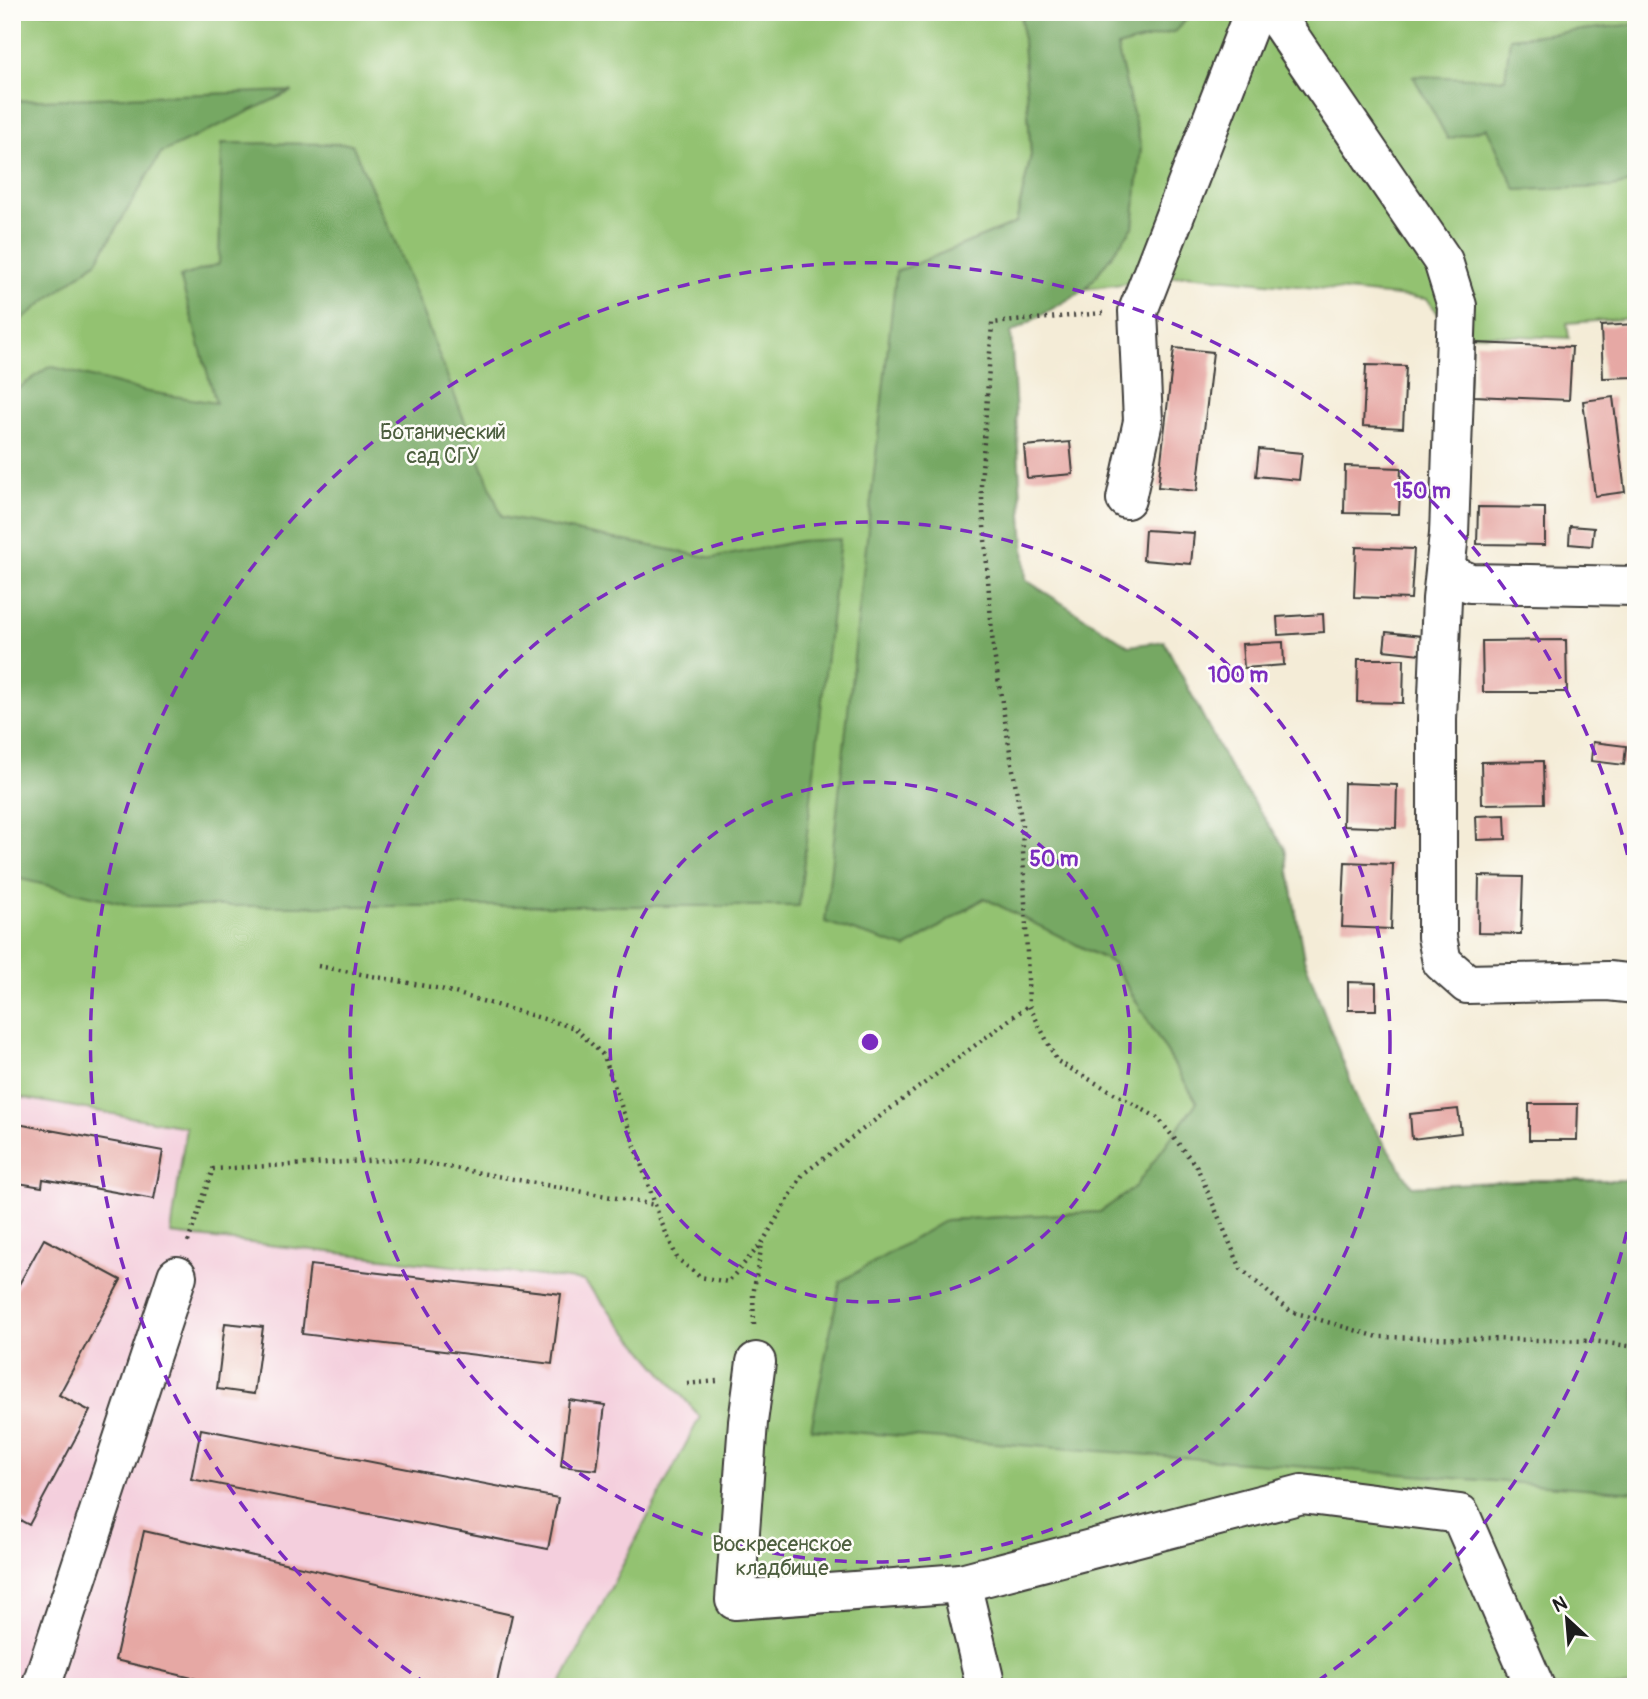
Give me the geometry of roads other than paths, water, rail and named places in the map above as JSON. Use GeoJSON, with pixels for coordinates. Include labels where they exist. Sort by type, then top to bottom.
{"type":"FeatureCollection","features":[{"type":"Feature","properties":{"kind":"street"},"geometry":{"type":"LineString","coordinates":[[1126,499],[1143,421],[1138,310],[1249,24],[1258,12]]}},
{"type":"Feature","properties":{"kind":"street"},"geometry":{"type":"LineString","coordinates":[[1273,12],[1443,261],[1457,306],[1437,719],[1437,937],[1441,962],[1467,984],[1608,981],[1636,984]]}},
{"type":"Feature","properties":{"kind":"street"},"geometry":{"type":"LineString","coordinates":[[1446,573],[1469,583],[1636,586]]}},
{"type":"Feature","properties":{"kind":"street"},"geometry":{"type":"LineString","coordinates":[[41,1687],[177,1276]]}},
{"type":"Feature","properties":{"kind":"street"},"geometry":{"type":"LineString","coordinates":[[756,1362],[748,1422],[735,1600],[961,1583],[1302,1494],[1460,1514],[1535,1687]]}},
{"type":"Feature","properties":{"kind":"street"},"geometry":{"type":"LineString","coordinates":[[961,1583],[986,1687]]}},
{"type":"Feature","properties":{"kind":"park label","name":"Ботанический сад СГУ"},"geometry":{"type":"Point","coordinates":[443,444]}},
{"type":"Feature","properties":{"kind":"park label","name":"Воскресенское кладбище"},"geometry":{"type":"Point","coordinates":[782,1556]}}]}
